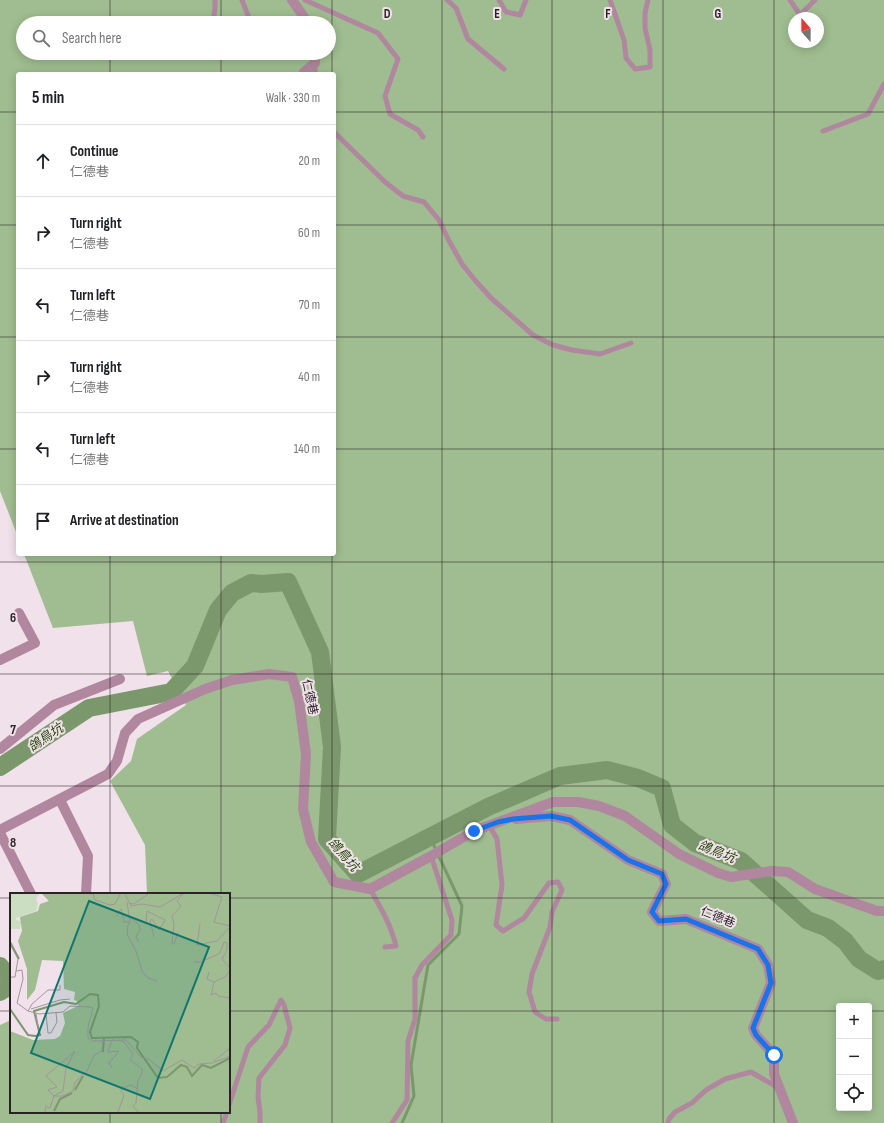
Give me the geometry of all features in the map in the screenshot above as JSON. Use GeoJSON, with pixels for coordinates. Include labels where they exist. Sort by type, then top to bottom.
{"type":"FeatureCollection","features":[{"type":"Feature","properties":{"kind":"street"},"geometry":{"type":"LineString","coordinates":[[292,0],[303,16]]}},
{"type":"Feature","properties":{"kind":"street"},"geometry":{"type":"LineString","coordinates":[[304,72],[313,60]]}},
{"type":"Feature","properties":{"kind":"street"},"geometry":{"type":"LineString","coordinates":[[0,660],[35,643],[19,613]]}},
{"type":"Feature","properties":{"kind":"street","name":"仁德巷"},"geometry":{"type":"LineString","coordinates":[[0,830],[108,774],[117,761],[125,733],[138,719],[205,689],[232,680],[269,674],[292,677],[299,701],[306,754],[303,809],[311,842],[334,882],[370,889],[474,831],[552,802],[578,802],[599,806],[625,816],[679,854],[718,873],[731,877],[772,871],[788,872],[815,889],[884,911]]}},
{"type":"Feature","properties":{"kind":"street"},"geometry":{"type":"LineString","coordinates":[[0,749],[54,705],[120,679]]}},
{"type":"Feature","properties":{"kind":"street"},"geometry":{"type":"LineString","coordinates":[[60,800],[88,856],[86,893]]}},
{"type":"Feature","properties":{"kind":"street","name":"仁德巷"},"geometry":{"type":"LineString","coordinates":[[494,823],[513,819],[551,816],[570,820],[628,860],[662,874],[666,884],[652,912],[659,921],[686,919],[758,949],[768,965],[771,983],[753,1028],[756,1035],[774,1055],[774,1074],[793,1123]]}},
{"type":"Feature","properties":{"kind":"street"},"geometry":{"type":"LineString","coordinates":[[0,833],[30,893]]}},
{"type":"Feature","properties":{"kind":"lane"},"geometry":{"type":"LineString","coordinates":[[214,16],[216,8],[215,0]]}},
{"type":"Feature","properties":{"kind":"lane"},"geometry":{"type":"LineString","coordinates":[[242,0],[248,16]]}},
{"type":"Feature","properties":{"kind":"lane"},"geometry":{"type":"LineString","coordinates":[[305,0],[378,33],[398,59],[385,96],[390,114],[418,130],[423,137]]}},
{"type":"Feature","properties":{"kind":"lane"},"geometry":{"type":"LineString","coordinates":[[447,0],[456,8],[468,39],[504,70]]}},
{"type":"Feature","properties":{"kind":"lane"},"geometry":{"type":"LineString","coordinates":[[499,0],[506,12],[520,15],[526,0]]}},
{"type":"Feature","properties":{"kind":"lane"},"geometry":{"type":"LineString","coordinates":[[610,0],[624,40],[626,58],[635,69],[650,67],[650,50],[645,28],[645,13],[648,0]]}},
{"type":"Feature","properties":{"kind":"lane"},"geometry":{"type":"LineString","coordinates":[[790,0],[800,15],[815,0]]}},
{"type":"Feature","properties":{"kind":"lane"},"geometry":{"type":"LineString","coordinates":[[315,60],[315,72]]}},
{"type":"Feature","properties":{"kind":"lane"},"geometry":{"type":"LineString","coordinates":[[823,131],[868,114],[884,84]]}},
{"type":"Feature","properties":{"kind":"lane"},"geometry":{"type":"LineString","coordinates":[[336,134],[385,182],[403,196],[424,202],[439,220],[462,264],[474,279],[491,298],[533,335],[553,345],[572,350],[600,354],[631,343]]}},
{"type":"Feature","properties":{"kind":"lane"},"geometry":{"type":"LineString","coordinates":[[494,823],[502,885],[496,925],[503,931],[524,918],[549,883],[558,882],[562,890],[552,912],[550,928],[532,974],[529,992],[535,1012],[546,1019],[557,1019]]}},
{"type":"Feature","properties":{"kind":"lane"},"geometry":{"type":"LineString","coordinates":[[392,1123],[408,1100],[408,1041],[415,1019],[415,978],[422,965],[451,935],[452,920],[431,856]]}},
{"type":"Feature","properties":{"kind":"lane"},"geometry":{"type":"LineString","coordinates":[[370,889],[384,912],[396,946],[385,947]]}},
{"type":"Feature","properties":{"kind":"lane"},"geometry":{"type":"LineString","coordinates":[[230,1102],[248,1047],[269,1025],[281,1000],[284,1005],[290,1028],[285,1045],[259,1078],[258,1097],[260,1123]]}},
{"type":"Feature","properties":{"kind":"lane"},"geometry":{"type":"LineString","coordinates":[[668,1123],[669,1119],[675,1112],[692,1103],[706,1090],[725,1079],[751,1072],[780,1089]]}},
{"type":"Feature","properties":{"kind":"lane"},"geometry":{"type":"LineString","coordinates":[[223,1123],[227,1113]]}},
{"type":"Feature","properties":{"kind":"green space"},"geometry":{"type":"Polygon","coordinates":[[[0,0],[884,0],[884,1123],[0,1123],[0,1025],[10,1020],[10,1113],[230,1113],[230,893],[147,893],[145,845],[110,781],[131,761],[137,739],[186,705],[168,671],[147,676],[133,621],[53,628],[25,556],[336,556],[336,72],[16,72],[16,532],[0,491],[0,0]]]}},
{"type":"Feature","properties":{"kind":"waterway","name":"鴿鳥坑"},"geometry":{"type":"LineString","coordinates":[[0,767],[89,708],[171,692],[195,666],[218,610],[232,593],[251,583],[262,584],[288,582],[320,652],[332,747],[327,839],[358,874],[488,807],[560,776],[607,770],[638,778],[662,788],[672,825],[695,843],[741,861],[807,920],[828,928],[845,941],[859,959],[878,971],[884,969]]}},
{"type":"Feature","properties":{"kind":"waterway"},"geometry":{"type":"LineString","coordinates":[[402,1123],[414,1096],[411,1065],[428,965],[459,934],[462,906],[430,837]]}},
{"type":"Feature","properties":{"kind":"waterway","name":"鴿鳥坑"},"geometry":{"type":"LineString","coordinates":[[0,966],[10,979]]}},
{"type":"Feature","properties":{"kind":"waterway","name":"鴿鳥坑"},"geometry":{"type":"LineString","coordinates":[[0,992],[10,986]]}},
{"type":"Feature","properties":{"kind":"route"},"geometry":{"type":"LineString","coordinates":[[474,831],[498,822],[513,819],[551,816],[570,820],[628,860],[662,874],[666,884],[652,912],[659,921],[686,919],[749,944],[758,949],[768,965],[771,983],[753,1028],[756,1035],[774,1055]]}}]}
